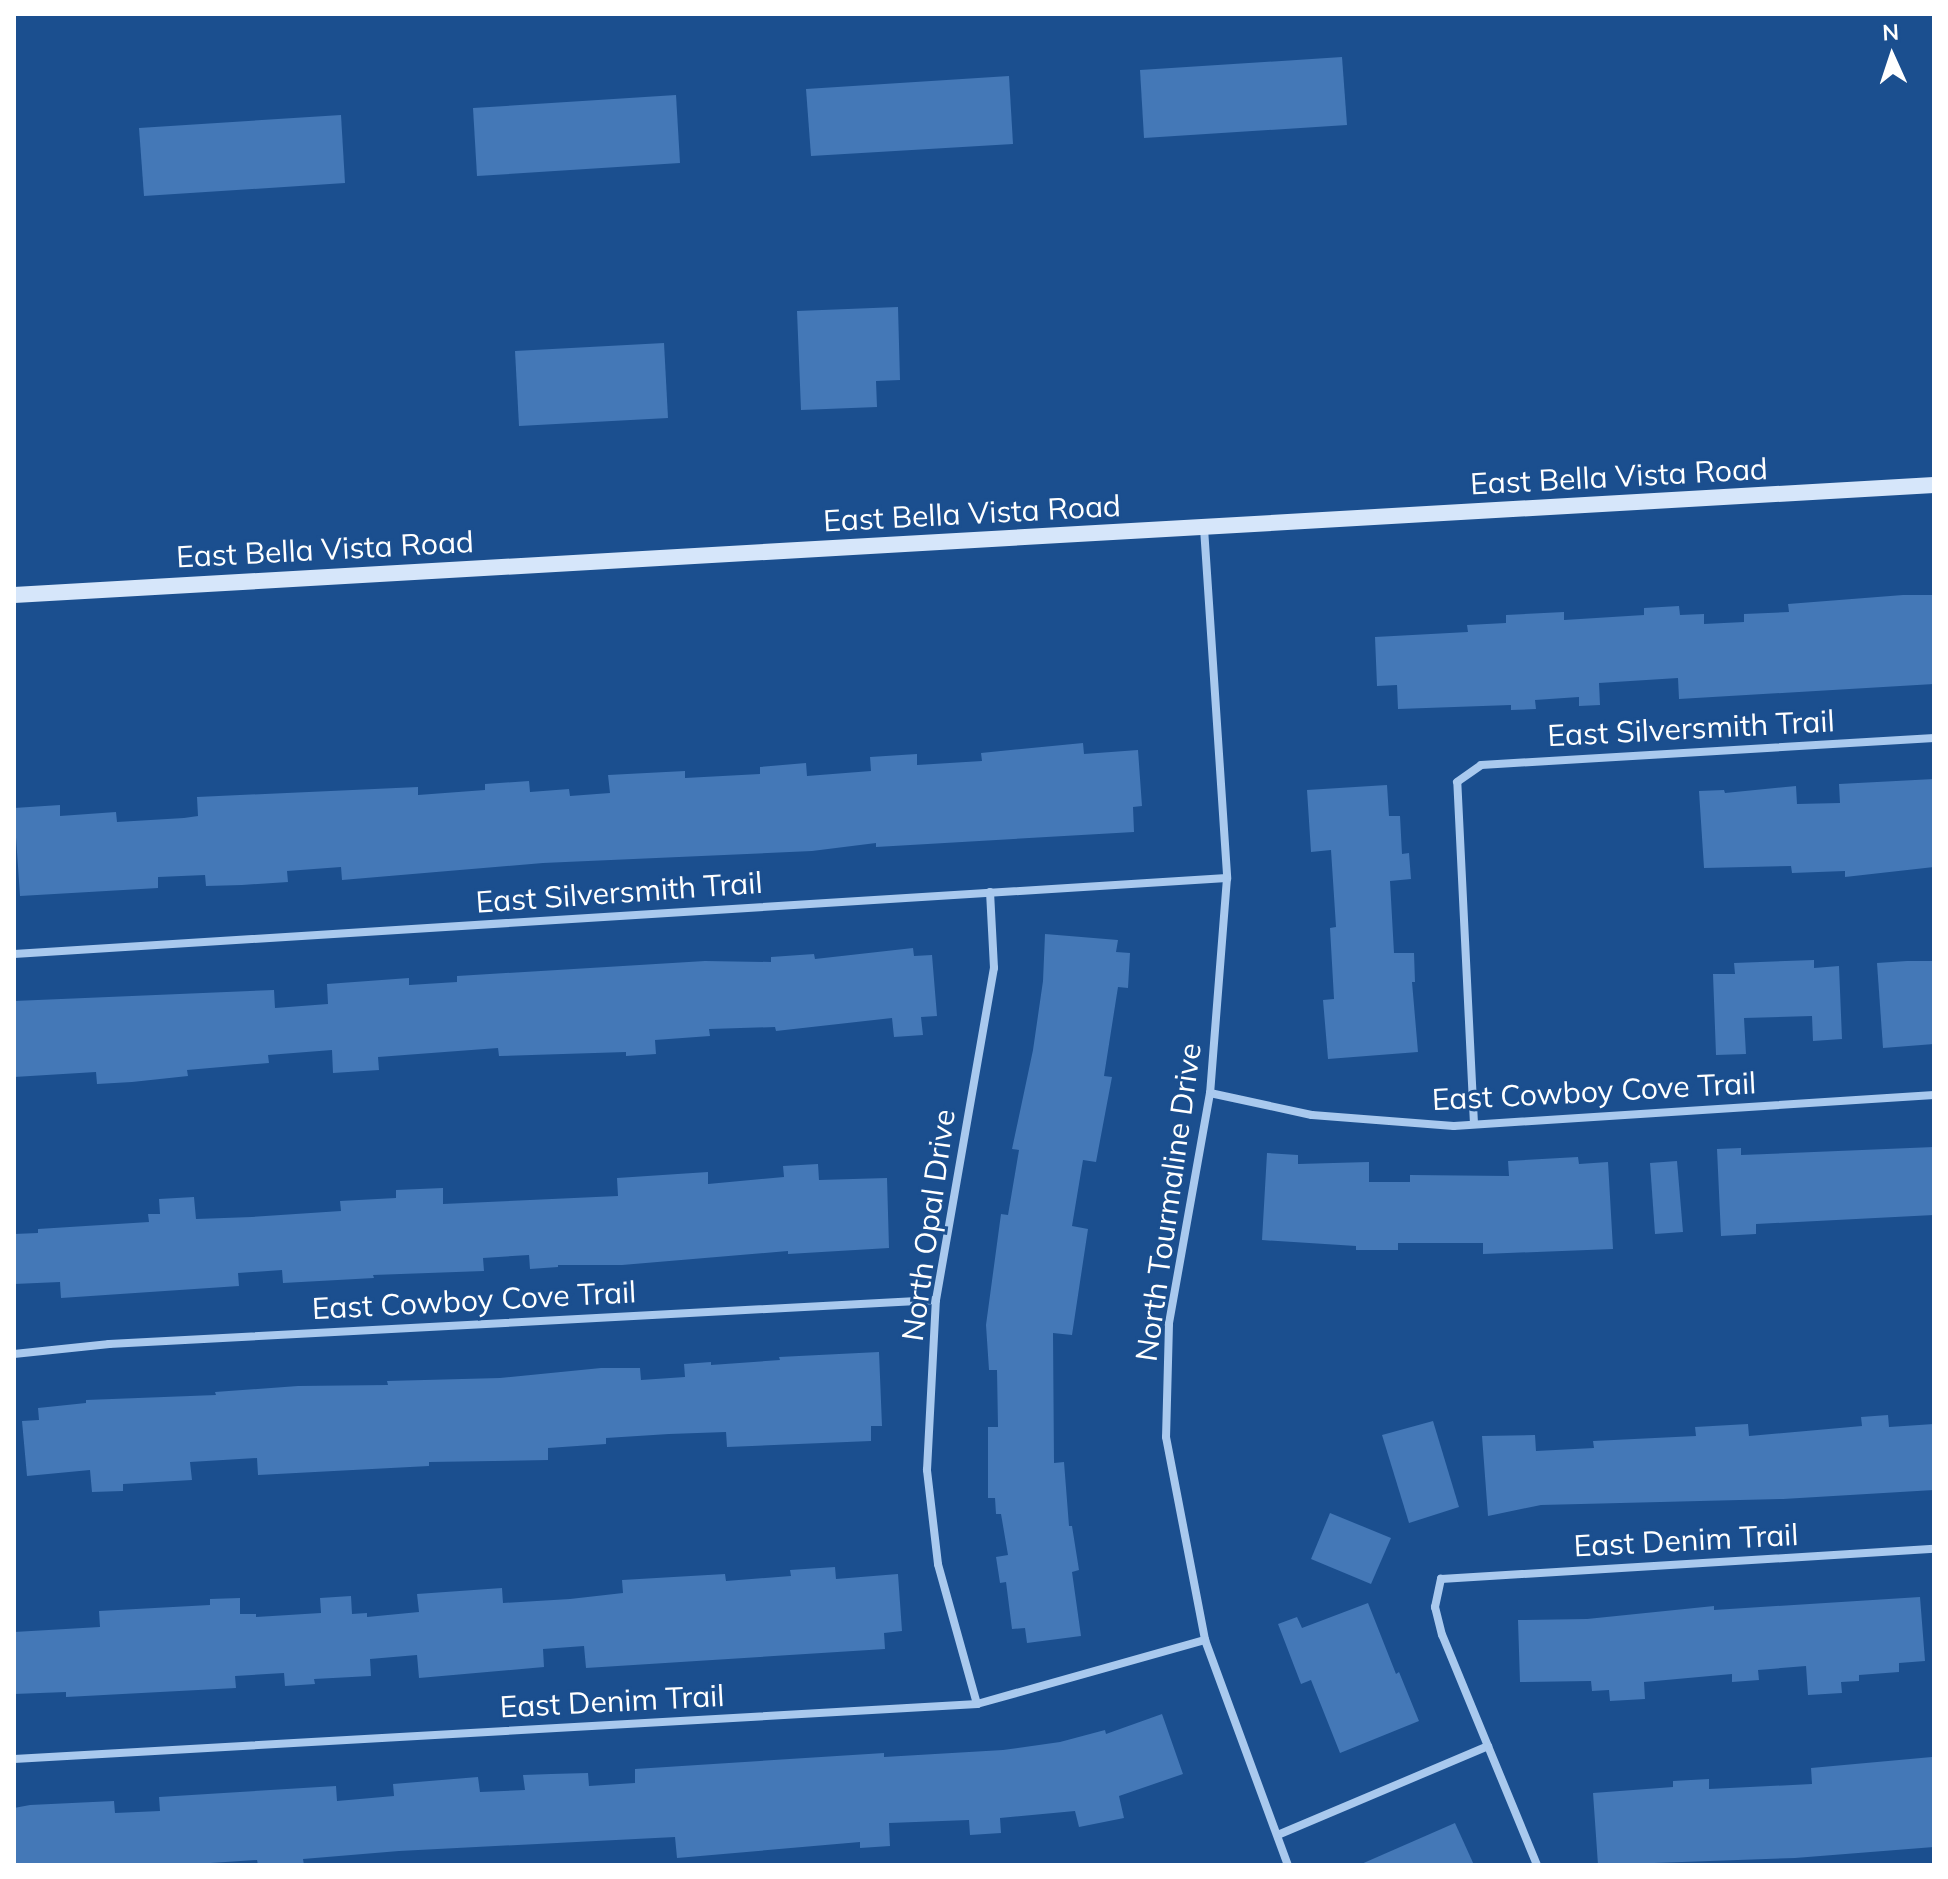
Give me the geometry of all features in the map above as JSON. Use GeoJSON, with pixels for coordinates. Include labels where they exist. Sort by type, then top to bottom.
{"type":"FeatureCollection","features":[{"type":"Feature","properties":{"kind":"street","name":"East Bella Vista Road"},"geometry":{"type":"LineString","coordinates":[[14,595],[1934,485]]}},
{"type":"Feature","properties":{"kind":"street","name":"North Tourmaline Drive"},"geometry":{"type":"LineString","coordinates":[[1204,528],[1227,878],[1210,1093],[1169,1324],[1166,1437],[1205,1640],[1280,1834],[1288,1865]]}},
{"type":"Feature","properties":{"kind":"street","name":"East Silversmith Trail"},"geometry":{"type":"LineString","coordinates":[[1474,1124],[1457,782],[1481,765],[1934,738]]}},
{"type":"Feature","properties":{"kind":"street","name":"East Silversmith Trail"},"geometry":{"type":"LineString","coordinates":[[14,954],[1227,878]]}},
{"type":"Feature","properties":{"kind":"street","name":"North Opal Drive"},"geometry":{"type":"LineString","coordinates":[[977,1704],[938,1564],[927,1470],[936,1300],[994,968],[990,892]]}},
{"type":"Feature","properties":{"kind":"street","name":"East Cowboy Cove Trail"},"geometry":{"type":"LineString","coordinates":[[1210,1093],[1312,1115],[1474,1124],[1934,1095]]}},
{"type":"Feature","properties":{"kind":"street","name":"East Cowboy Cove Trail"},"geometry":{"type":"LineString","coordinates":[[14,1354],[109,1344],[936,1300]]}},
{"type":"Feature","properties":{"kind":"street","name":"East Denim Trail"},"geometry":{"type":"LineString","coordinates":[[1488,1746],[1442,1635],[1435,1607],[1441,1579],[1934,1549]]}},
{"type":"Feature","properties":{"kind":"street","name":"East Denim Trail"},"geometry":{"type":"LineString","coordinates":[[14,1759],[977,1704],[1205,1640]]}},
{"type":"Feature","properties":{"kind":"street"},"geometry":{"type":"LineString","coordinates":[[1280,1834],[1488,1746],[1537,1865]]}},
{"type":"Feature","properties":{"kind":"building"},"geometry":{"type":"Polygon","coordinates":[[[1342,57],[1347,125],[1144,138],[1140,70],[1342,57]]]}},
{"type":"Feature","properties":{"kind":"building"},"geometry":{"type":"Polygon","coordinates":[[[1009,76],[1013,144],[811,156],[806,89],[1009,76]]]}},
{"type":"Feature","properties":{"kind":"building"},"geometry":{"type":"Polygon","coordinates":[[[676,95],[680,163],[477,176],[473,108],[676,95]]]}},
{"type":"Feature","properties":{"kind":"building"},"geometry":{"type":"Polygon","coordinates":[[[341,115],[345,183],[144,196],[139,128],[341,115]]]}},
{"type":"Feature","properties":{"kind":"building"},"geometry":{"type":"Polygon","coordinates":[[[898,307],[900,380],[876,381],[877,407],[801,410],[797,311],[898,307]]]}},
{"type":"Feature","properties":{"kind":"building"},"geometry":{"type":"Polygon","coordinates":[[[664,343],[668,418],[519,426],[515,351],[664,343]]]}},
{"type":"Feature","properties":{"kind":"building"},"geometry":{"type":"Polygon","coordinates":[[[1934,595],[1934,684],[1679,699],[1678,678],[1599,683],[1600,705],[1579,706],[1579,697],[1535,700],[1536,709],[1511,710],[1511,705],[1398,709],[1397,685],[1377,686],[1375,637],[1468,632],[1467,625],[1506,623],[1506,615],[1564,612],[1564,620],[1644,615],[1644,608],[1679,606],[1680,615],[1704,614],[1704,624],[1744,622],[1744,614],[1789,612],[1788,604],[1934,595]]]}},
{"type":"Feature","properties":{"kind":"building"},"geometry":{"type":"Polygon","coordinates":[[[1083,743],[1084,754],[1138,750],[1142,806],[1133,807],[1134,832],[876,847],[876,843],[812,851],[543,863],[342,880],[341,867],[287,871],[288,882],[242,885],[206,886],[205,875],[158,877],[158,888],[20,896],[14,808],[60,805],[60,816],[116,812],[117,822],[198,816],[197,797],[418,787],[418,795],[485,790],[485,784],[529,781],[530,792],[569,789],[570,796],[610,793],[608,775],[685,771],[685,778],[760,774],[760,767],[806,763],[807,776],[871,771],[870,757],[917,754],[917,765],[982,761],[981,753],[1083,743]]]}},
{"type":"Feature","properties":{"kind":"building"},"geometry":{"type":"Polygon","coordinates":[[[1934,779],[1934,867],[1845,877],[1845,871],[1792,873],[1791,866],[1704,868],[1699,791],[1724,790],[1725,793],[1796,786],[1797,804],[1840,803],[1839,784],[1934,779]]]}},
{"type":"Feature","properties":{"kind":"building"},"geometry":{"type":"Polygon","coordinates":[[[1387,785],[1389,816],[1400,816],[1402,854],[1409,853],[1411,879],[1390,881],[1394,953],[1414,953],[1415,982],[1412,982],[1418,1052],[1328,1059],[1323,1000],[1334,999],[1330,928],[1336,927],[1331,850],[1311,852],[1307,790],[1387,785]]]}},
{"type":"Feature","properties":{"kind":"building"},"geometry":{"type":"Polygon","coordinates":[[[1045,934],[1118,940],[1116,952],[1130,953],[1128,988],[1118,987],[1104,1076],[1112,1077],[1096,1162],[1083,1160],[1072,1226],[1088,1229],[1072,1335],[1053,1333],[1054,1463],[1064,1462],[1069,1526],[1072,1526],[1079,1570],[1072,1572],[1081,1636],[1027,1643],[1025,1628],[1012,1629],[1006,1582],[1000,1583],[996,1557],[1008,1555],[1001,1514],[996,1514],[995,1498],[988,1498],[988,1427],[998,1427],[997,1370],[989,1370],[986,1325],[1001,1214],[1008,1215],[1019,1150],[1012,1149],[1033,1050],[1043,981],[1045,934]]]}},
{"type":"Feature","properties":{"kind":"building"},"geometry":{"type":"Polygon","coordinates":[[[913,948],[914,956],[932,955],[937,1016],[921,1017],[923,1035],[894,1037],[892,1018],[776,1031],[775,1027],[709,1029],[710,1036],[655,1040],[656,1054],[499,1056],[498,1048],[378,1057],[379,1070],[333,1073],[332,1050],[268,1055],[269,1063],[187,1070],[188,1076],[132,1082],[97,1084],[96,1072],[14,1077],[14,1001],[274,990],[275,1008],[328,1004],[327,984],[409,978],[409,985],[457,982],[457,976],[705,961],[771,962],[771,957],[814,954],[815,959],[913,948]]]}},
{"type":"Feature","properties":{"kind":"building"},"geometry":{"type":"Polygon","coordinates":[[[1814,960],[1814,968],[1839,966],[1842,1039],[1813,1041],[1812,1016],[1744,1018],[1746,1054],[1716,1055],[1713,974],[1735,974],[1734,963],[1814,960]]]}},
{"type":"Feature","properties":{"kind":"building"},"geometry":{"type":"Polygon","coordinates":[[[1934,961],[1934,1044],[1883,1048],[1877,963],[1934,961]]]}},
{"type":"Feature","properties":{"kind":"building"},"geometry":{"type":"Polygon","coordinates":[[[1934,1147],[1934,1215],[1756,1224],[1756,1234],[1721,1236],[1717,1149],[1741,1148],[1741,1155],[1934,1147]]]}},
{"type":"Feature","properties":{"kind":"building"},"geometry":{"type":"Polygon","coordinates":[[[1267,1153],[1298,1155],[1298,1164],[1369,1162],[1369,1182],[1410,1182],[1410,1175],[1509,1176],[1508,1161],[1578,1157],[1579,1164],[1608,1162],[1613,1249],[1483,1254],[1483,1243],[1398,1243],[1398,1250],[1356,1250],[1356,1246],[1262,1240],[1267,1153]]]}},
{"type":"Feature","properties":{"kind":"building"},"geometry":{"type":"Polygon","coordinates":[[[1677,1161],[1683,1232],[1655,1234],[1650,1163],[1677,1161]]]}},
{"type":"Feature","properties":{"kind":"building"},"geometry":{"type":"Polygon","coordinates":[[[818,1164],[819,1180],[887,1178],[889,1248],[788,1254],[788,1251],[622,1265],[558,1265],[530,1269],[529,1255],[483,1258],[484,1271],[373,1275],[374,1278],[283,1283],[282,1270],[238,1273],[239,1286],[61,1298],[60,1282],[14,1284],[14,1234],[38,1233],[38,1229],[149,1222],[148,1214],[160,1214],[159,1199],[194,1197],[196,1219],[252,1217],[341,1211],[340,1201],[396,1198],[396,1190],[443,1188],[443,1204],[618,1196],[617,1178],[708,1172],[708,1184],[784,1177],[783,1166],[818,1164]]]}},
{"type":"Feature","properties":{"kind":"building"},"geometry":{"type":"Polygon","coordinates":[[[879,1352],[882,1426],[871,1426],[871,1441],[727,1447],[726,1432],[669,1434],[606,1438],[606,1444],[548,1448],[548,1460],[429,1462],[429,1466],[258,1475],[257,1458],[190,1462],[192,1480],[123,1484],[123,1491],[92,1492],[90,1470],[27,1476],[22,1421],[39,1420],[38,1408],[86,1403],[86,1400],[216,1395],[215,1392],[298,1386],[388,1385],[387,1381],[500,1378],[601,1368],[640,1368],[641,1380],[685,1377],[684,1364],[711,1362],[711,1365],[780,1360],[779,1357],[879,1352]]]}},
{"type":"Feature","properties":{"kind":"building"},"geometry":{"type":"Polygon","coordinates":[[[1888,1415],[1889,1427],[1934,1424],[1934,1490],[1783,1499],[1541,1505],[1488,1516],[1482,1436],[1535,1435],[1536,1451],[1594,1448],[1593,1441],[1696,1436],[1695,1427],[1748,1424],[1749,1436],[1862,1426],[1861,1417],[1888,1415]]]}},
{"type":"Feature","properties":{"kind":"building"},"geometry":{"type":"Polygon","coordinates":[[[1433,1421],[1459,1507],[1409,1523],[1382,1435],[1433,1421]]]}},
{"type":"Feature","properties":{"kind":"building"},"geometry":{"type":"Polygon","coordinates":[[[1330,1513],[1391,1538],[1371,1584],[1311,1559],[1330,1513]]]}},
{"type":"Feature","properties":{"kind":"building"},"geometry":{"type":"Polygon","coordinates":[[[835,1567],[836,1579],[898,1574],[902,1631],[884,1633],[885,1649],[586,1668],[584,1646],[543,1649],[544,1667],[419,1678],[417,1655],[370,1659],[371,1676],[314,1679],[315,1684],[285,1686],[284,1673],[235,1676],[236,1688],[66,1697],[66,1692],[14,1694],[14,1632],[100,1627],[99,1611],[210,1605],[210,1599],[240,1598],[240,1614],[256,1614],[256,1617],[321,1613],[320,1598],[351,1596],[352,1614],[367,1613],[367,1617],[419,1612],[417,1594],[502,1588],[503,1603],[570,1599],[623,1593],[622,1580],[725,1574],[726,1581],[791,1576],[790,1570],[835,1567]]]}},
{"type":"Feature","properties":{"kind":"building"},"geometry":{"type":"Polygon","coordinates":[[[1920,1597],[1925,1661],[1899,1663],[1899,1672],[1859,1675],[1859,1681],[1841,1682],[1842,1693],[1808,1695],[1806,1666],[1758,1670],[1759,1680],[1732,1682],[1732,1674],[1644,1682],[1645,1699],[1610,1701],[1609,1690],[1592,1691],[1591,1681],[1520,1682],[1518,1620],[1587,1619],[1714,1606],[1714,1610],[1920,1597]]]}},
{"type":"Feature","properties":{"kind":"building"},"geometry":{"type":"Polygon","coordinates":[[[1368,1603],[1396,1674],[1399,1672],[1419,1721],[1340,1753],[1311,1680],[1301,1684],[1278,1624],[1297,1617],[1302,1628],[1368,1603]]]}},
{"type":"Feature","properties":{"kind":"building"},"geometry":{"type":"Polygon","coordinates":[[[1162,1714],[1183,1774],[1119,1796],[1124,1818],[1079,1827],[1075,1811],[1000,1818],[1001,1833],[970,1835],[969,1820],[889,1823],[890,1846],[860,1848],[860,1842],[677,1858],[675,1837],[399,1851],[303,1859],[304,1865],[258,1865],[257,1860],[180,1865],[14,1865],[14,1808],[30,1805],[114,1801],[115,1813],[160,1811],[159,1797],[336,1786],[337,1801],[394,1796],[393,1784],[478,1777],[480,1792],[525,1790],[523,1775],[588,1773],[589,1786],[635,1783],[635,1769],[884,1753],[884,1757],[1003,1750],[1060,1742],[1105,1730],[1106,1734],[1162,1714]]]}},
{"type":"Feature","properties":{"kind":"building"},"geometry":{"type":"Polygon","coordinates":[[[1932,1757],[1934,1847],[1795,1858],[1598,1865],[1593,1793],[1673,1787],[1673,1781],[1709,1779],[1709,1789],[1812,1784],[1811,1768],[1932,1757]]]}},
{"type":"Feature","properties":{"kind":"building"},"geometry":{"type":"Polygon","coordinates":[[[1455,1823],[1474,1865],[1359,1865],[1455,1823]]]}}]}
